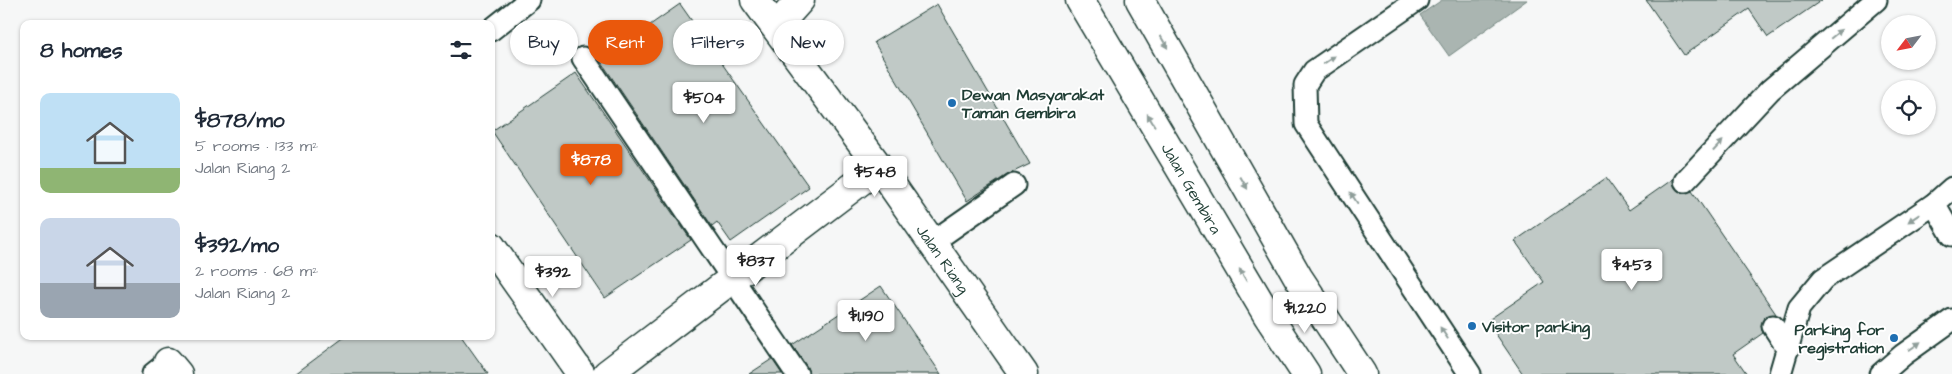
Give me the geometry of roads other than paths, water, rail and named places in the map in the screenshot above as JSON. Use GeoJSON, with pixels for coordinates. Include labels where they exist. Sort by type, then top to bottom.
{"type":"FeatureCollection","features":[{"type":"Feature","properties":{"kind":"street","name":"Jalan Riang"},"geometry":{"type":"LineString","coordinates":[[755,0],[773,23]]}},
{"type":"Feature","properties":{"kind":"street"},"geometry":{"type":"LineString","coordinates":[[782,20],[800,0]]}},
{"type":"Feature","properties":{"kind":"street","name":"Jalan Gembira"},"geometry":{"type":"LineString","coordinates":[[1080,0],[1268,316],[1306,374]]}},
{"type":"Feature","properties":{"kind":"street"},"geometry":{"type":"LineString","coordinates":[[1140,0],[1298,277],[1362,374]]}},
{"type":"Feature","properties":{"kind":"street","name":"Jalan Riang"},"geometry":{"type":"LineString","coordinates":[[804,65],[879,167],[1024,374]]}},
{"type":"Feature","properties":{"kind":"street"},"geometry":{"type":"LineString","coordinates":[[607,374],[879,167]]}},
{"type":"Feature","properties":{"kind":"street"},"geometry":{"type":"LineString","coordinates":[[495,252],[581,374]]}},
{"type":"Feature","properties":{"kind":"lane"},"geometry":{"type":"LineString","coordinates":[[495,27],[529,0]]}},
{"type":"Feature","properties":{"kind":"lane"},"geometry":{"type":"LineString","coordinates":[[1417,0],[1314,71],[1305,85],[1306,124],[1470,374]]}},
{"type":"Feature","properties":{"kind":"lane"},"geometry":{"type":"LineString","coordinates":[[1685,182],[1770,90],[1876,0]]}},
{"type":"Feature","properties":{"kind":"lane"},"geometry":{"type":"LineString","coordinates":[[583,58],[797,374]]}},
{"type":"Feature","properties":{"kind":"lane"},"geometry":{"type":"LineString","coordinates":[[931,243],[1014,185]]}},
{"type":"Feature","properties":{"kind":"lane"},"geometry":{"type":"LineString","coordinates":[[1780,374],[1799,308],[1823,279],[1934,204],[1952,188]]}},
{"type":"Feature","properties":{"kind":"lane"},"geometry":{"type":"LineString","coordinates":[[1934,204],[1952,235]]}},
{"type":"Feature","properties":{"kind":"lane"},"geometry":{"type":"LineString","coordinates":[[1881,374],[1903,355],[1952,320]]}},
{"type":"Feature","properties":{"kind":"lane"},"geometry":{"type":"LineString","coordinates":[[1773,326],[1788,350]]}},
{"type":"Feature","properties":{"kind":"place","name":"Dewan Masyarakat Taman Gembira"},"geometry":{"type":"Point","coordinates":[952,103]}},
{"type":"Feature","properties":{"kind":"place","name":"Visitor parking"},"geometry":{"type":"Point","coordinates":[1472,326]}},
{"type":"Feature","properties":{"kind":"place","name":"Parking for registration"},"geometry":{"type":"Point","coordinates":[1894,338]}}]}
